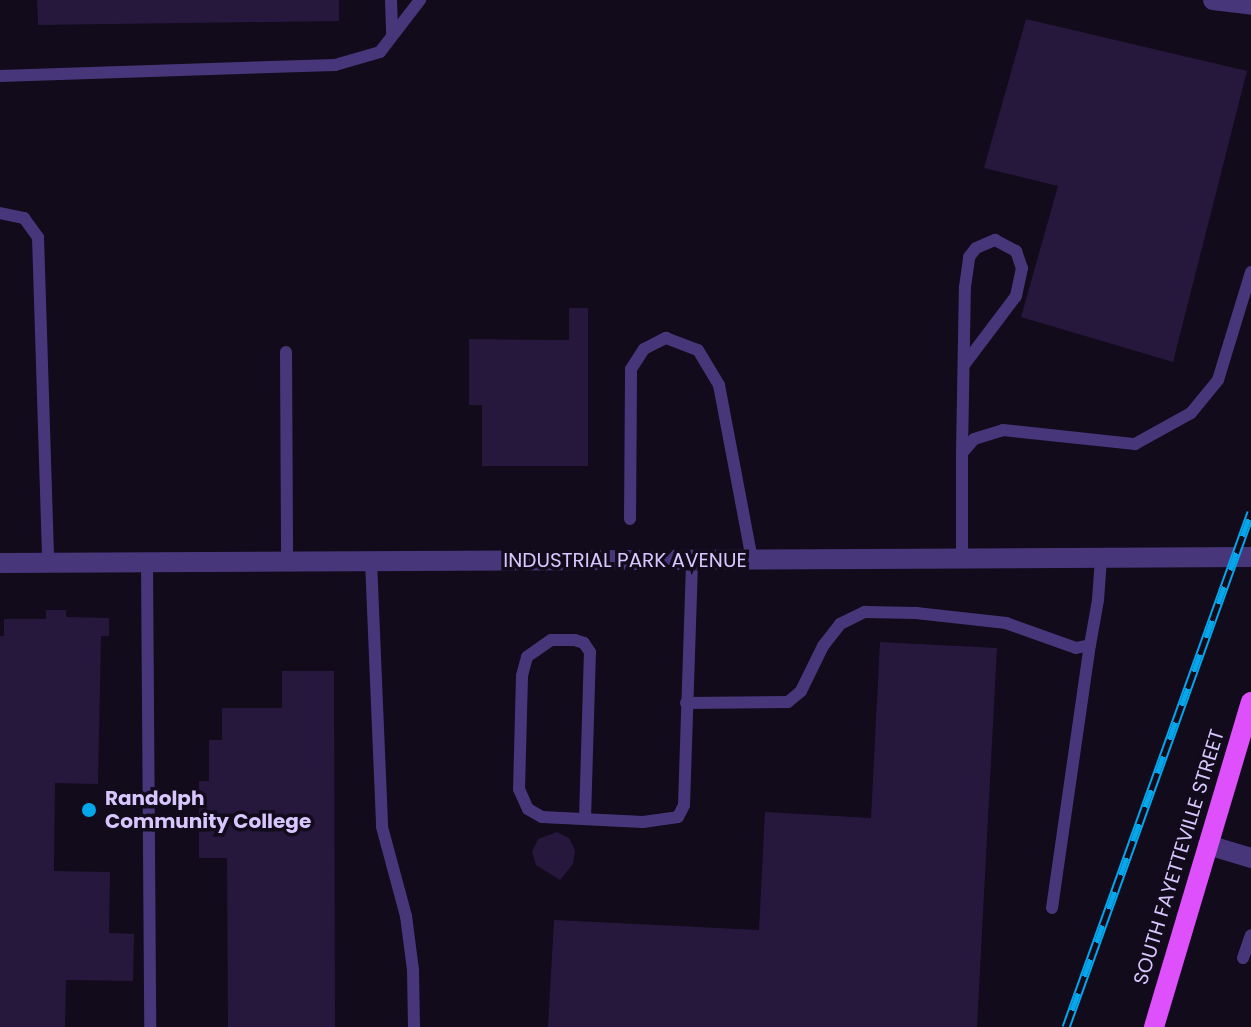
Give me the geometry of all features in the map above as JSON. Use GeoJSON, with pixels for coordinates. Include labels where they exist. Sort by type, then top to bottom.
{"type":"FeatureCollection","features":[{"type":"Feature","properties":{"kind":"main road","name":"SOUTH FAYETTEVILLE STREET"},"geometry":{"type":"LineString","coordinates":[[1154,1027],[1251,702]]}},
{"type":"Feature","properties":{"kind":"street"},"geometry":{"type":"LineString","coordinates":[[1213,0],[1251,5]]}},
{"type":"Feature","properties":{"kind":"street","name":"INDUSTRIAL PARK AVENUE"},"geometry":{"type":"LineString","coordinates":[[0,563],[1251,557]]}},
{"type":"Feature","properties":{"kind":"street"},"geometry":{"type":"LineString","coordinates":[[1208,845],[1251,858]]}},
{"type":"Feature","properties":{"kind":"lane"},"geometry":{"type":"LineString","coordinates":[[391,0],[392,33]]}},
{"type":"Feature","properties":{"kind":"lane"},"geometry":{"type":"LineString","coordinates":[[0,76],[335,65],[380,52],[420,0]]}},
{"type":"Feature","properties":{"kind":"lane"},"geometry":{"type":"LineString","coordinates":[[0,213],[24,218],[38,237],[48,563]]}},
{"type":"Feature","properties":{"kind":"lane"},"geometry":{"type":"LineString","coordinates":[[962,558],[964,365],[969,257],[976,248],[995,240],[1016,251],[1022,268],[1016,296],[964,365]]}},
{"type":"Feature","properties":{"kind":"lane"},"geometry":{"type":"LineString","coordinates":[[962,453],[974,439],[1003,430],[1135,444],[1191,413],[1218,380],[1251,272]]}},
{"type":"Feature","properties":{"kind":"lane"},"geometry":{"type":"LineString","coordinates":[[630,519],[631,369],[644,349],[666,338],[698,350],[719,385],[752,559]]}},
{"type":"Feature","properties":{"kind":"lane"},"geometry":{"type":"LineString","coordinates":[[286,352],[287,562]]}},
{"type":"Feature","properties":{"kind":"lane"},"geometry":{"type":"LineString","coordinates":[[1052,908],[1098,600],[1101,558]]}},
{"type":"Feature","properties":{"kind":"lane"},"geometry":{"type":"LineString","coordinates":[[585,819],[590,652],[584,643],[575,640],[551,640],[527,657],[522,676],[519,789],[528,809],[542,817],[643,822],[678,817],[684,805],[692,560]]}},
{"type":"Feature","properties":{"kind":"lane"},"geometry":{"type":"LineString","coordinates":[[371,561],[382,827],[406,916],[413,970],[414,1027]]}},
{"type":"Feature","properties":{"kind":"lane"},"geometry":{"type":"LineString","coordinates":[[147,562],[150,1027]]}},
{"type":"Feature","properties":{"kind":"lane"},"geometry":{"type":"LineString","coordinates":[[686,703],[788,702],[801,691],[823,646],[840,624],[865,612],[916,613],[1006,623],[1076,648],[1090,645]]}},
{"type":"Feature","properties":{"kind":"lane"},"geometry":{"type":"LineString","coordinates":[[1243,958],[1251,935]]}},
{"type":"Feature","properties":{"kind":"building"},"geometry":{"type":"Polygon","coordinates":[[[37,0],[339,0],[339,21],[38,25],[37,0]]]}},
{"type":"Feature","properties":{"kind":"building"},"geometry":{"type":"Polygon","coordinates":[[[1026,19],[1247,71],[1173,362],[1021,317],[1058,186],[984,168],[1026,19]]]}},
{"type":"Feature","properties":{"kind":"building"},"geometry":{"type":"Polygon","coordinates":[[[569,308],[588,308],[588,466],[482,466],[482,405],[469,405],[469,339],[569,340],[569,308]]]}},
{"type":"Feature","properties":{"kind":"building"},"geometry":{"type":"Polygon","coordinates":[[[46,610],[66,610],[66,617],[109,618],[109,636],[101,636],[98,784],[55,783],[54,871],[110,872],[109,933],[134,934],[133,981],[66,980],[65,1027],[0,1027],[0,636],[4,636],[4,619],[46,619],[46,610]]]}},
{"type":"Feature","properties":{"kind":"building"},"geometry":{"type":"Polygon","coordinates":[[[880,642],[997,648],[977,1027],[548,1027],[554,920],[759,930],[765,812],[871,818],[880,642]]]}},
{"type":"Feature","properties":{"kind":"building"},"geometry":{"type":"Polygon","coordinates":[[[282,671],[334,671],[335,1027],[228,1027],[227,858],[199,858],[199,781],[209,781],[209,740],[222,740],[222,708],[282,708],[282,671]]]}},
{"type":"Feature","properties":{"kind":"building"},"geometry":{"type":"Polygon","coordinates":[[[557,832],[569,838],[575,850],[573,864],[560,880],[536,865],[532,852],[538,839],[557,832]]]}},
{"type":"Feature","properties":{"kind":"railway"},"geometry":{"type":"LineString","coordinates":[[1066,1027],[1251,512]]}},
{"type":"Feature","properties":{"kind":"place","name":"Randolph Community College"},"geometry":{"type":"Point","coordinates":[89,810]}}]}
